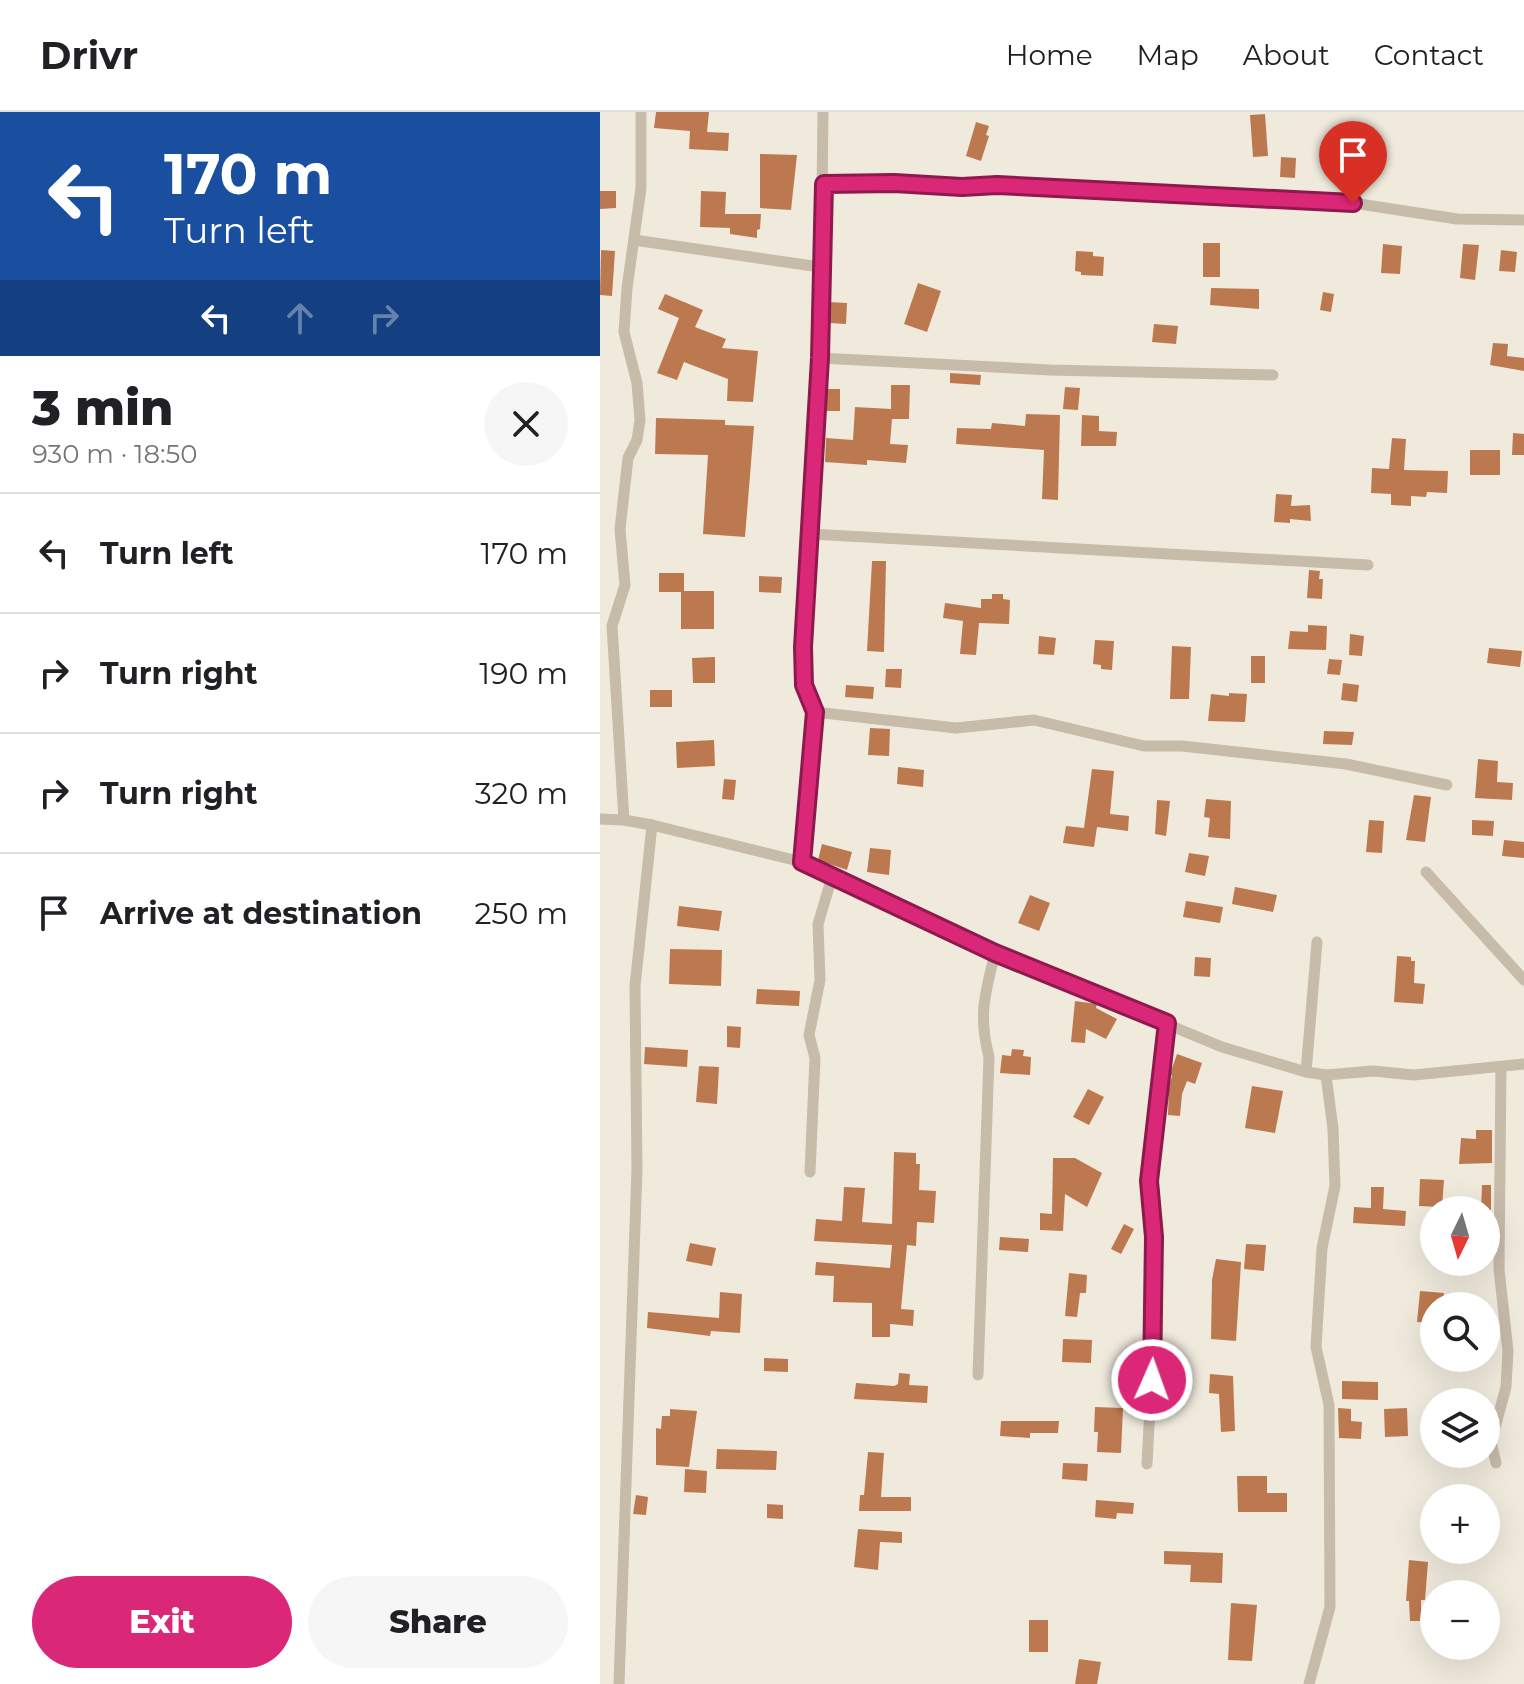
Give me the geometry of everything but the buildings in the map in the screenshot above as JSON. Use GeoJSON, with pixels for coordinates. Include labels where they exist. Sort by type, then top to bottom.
{"type":"FeatureCollection","features":[{"type":"Feature","properties":{"kind":"street"},"geometry":{"type":"LineString","coordinates":[[624,820],[612,626],[625,585],[620,529],[628,458],[637,440],[640,420],[637,383],[624,332],[641,188],[641,112]]}},
{"type":"Feature","properties":{"kind":"street"},"geometry":{"type":"LineString","coordinates":[[802,862],[815,712],[804,685],[803,647],[820,358],[823,112]]}},
{"type":"Feature","properties":{"kind":"street"},"geometry":{"type":"LineString","coordinates":[[824,184],[997,185],[1270,197],[1353,203],[1457,219],[1524,220]]}},
{"type":"Feature","properties":{"kind":"street"},"geometry":{"type":"LineString","coordinates":[[634,240],[820,267]]}},
{"type":"Feature","properties":{"kind":"street"},"geometry":{"type":"LineString","coordinates":[[820,358],[1050,370],[1273,375]]}},
{"type":"Feature","properties":{"kind":"street"},"geometry":{"type":"LineString","coordinates":[[811,534],[1368,565]]}},
{"type":"Feature","properties":{"kind":"street"},"geometry":{"type":"LineString","coordinates":[[815,712],[956,728],[1034,720],[1144,746],[1182,746],[1346,764],[1447,785]]}},
{"type":"Feature","properties":{"kind":"street"},"geometry":{"type":"LineString","coordinates":[[600,819],[652,825],[802,862],[995,953],[1222,1047],[1306,1072],[1326,1075],[1373,1071],[1414,1075],[1524,1064]]}},
{"type":"Feature","properties":{"kind":"street"},"geometry":{"type":"LineString","coordinates":[[619,1684],[637,1169],[635,986],[652,825]]}},
{"type":"Feature","properties":{"kind":"street"},"geometry":{"type":"LineString","coordinates":[[1426,872],[1524,980]]}},
{"type":"Feature","properties":{"kind":"street"},"geometry":{"type":"LineString","coordinates":[[810,1172],[815,1058],[809,1035],[820,980],[818,924],[832,877]]}},
{"type":"Feature","properties":{"kind":"street"},"geometry":{"type":"LineString","coordinates":[[1306,1072],[1317,942]]}},
{"type":"Feature","properties":{"kind":"street"},"geometry":{"type":"LineString","coordinates":[[978,1375],[989,1057],[982,1031],[982,1009],[995,953]]}},
{"type":"Feature","properties":{"kind":"street"},"geometry":{"type":"LineString","coordinates":[[1147,1464],[1154,1294],[1154,1237],[1149,1181],[1167,1023]]}},
{"type":"Feature","properties":{"kind":"street"},"geometry":{"type":"LineString","coordinates":[[1500,1409],[1506,1387],[1508,1351],[1499,1269],[1501,1067]]}},
{"type":"Feature","properties":{"kind":"street"},"geometry":{"type":"LineString","coordinates":[[1309,1684],[1330,1607],[1329,1405],[1316,1347],[1322,1248],[1335,1186],[1333,1129],[1326,1075]]}},
{"type":"Feature","properties":{"kind":"route"},"geometry":{"type":"LineString","coordinates":[[1152,1380],[1154,1237],[1149,1181],[1167,1023],[995,953],[802,862],[815,712],[804,685],[803,647],[820,358],[824,184],[997,185],[1353,203]]}}]}
